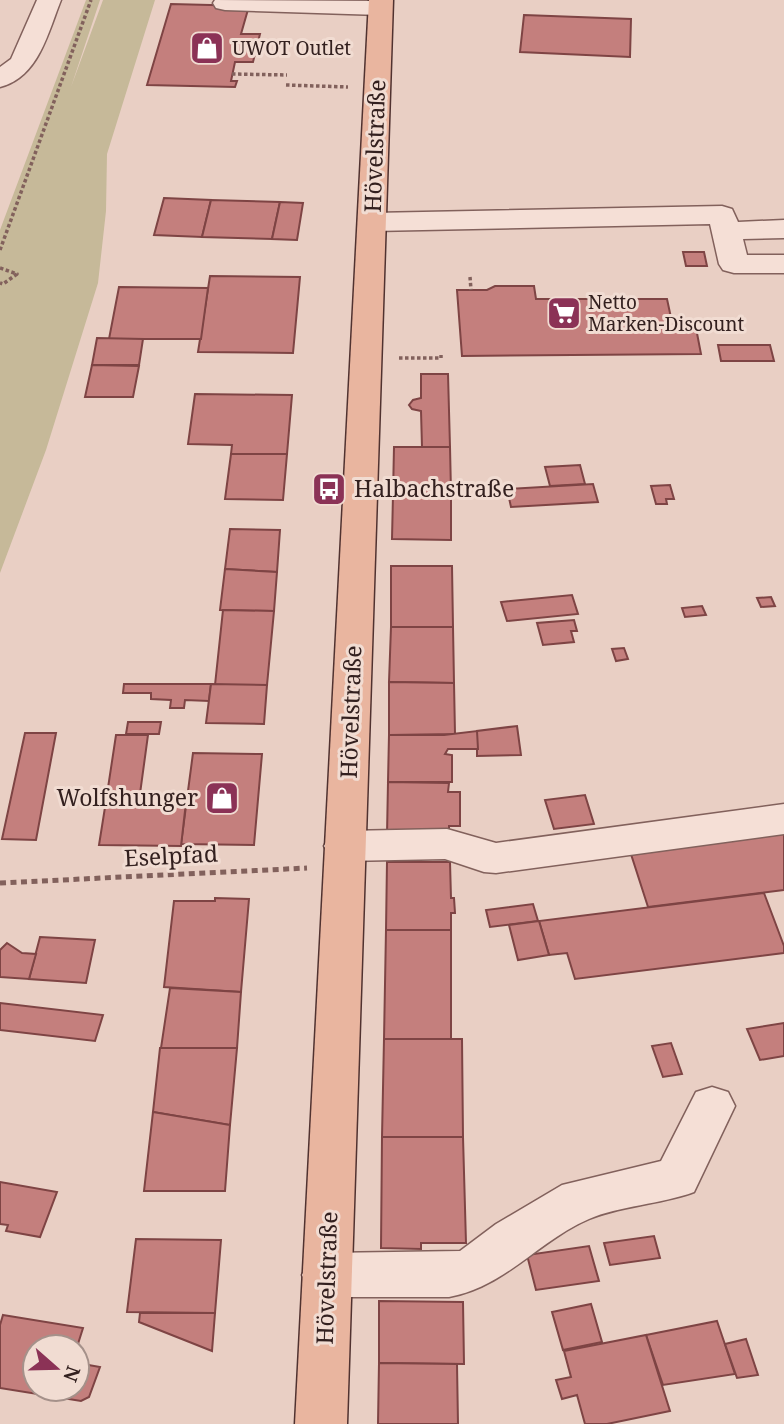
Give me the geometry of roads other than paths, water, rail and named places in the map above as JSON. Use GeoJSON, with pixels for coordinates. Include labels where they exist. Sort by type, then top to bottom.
{"type":"FeatureCollection","features":[{"type":"Feature","properties":{"kind":"main road","name":"Hövelstraße"},"geometry":{"type":"LineString","coordinates":[[321,1424],[380,4]]}},
{"type":"Feature","properties":{"kind":"lane"},"geometry":{"type":"LineString","coordinates":[[0,79],[22,63],[49,0]]}},
{"type":"Feature","properties":{"kind":"lane"},"geometry":{"type":"LineString","coordinates":[[225,4],[380,4]]}},
{"type":"Feature","properties":{"kind":"lane"},"geometry":{"type":"LineString","coordinates":[[373,222],[722,215],[734,264],[784,264]]}},
{"type":"Feature","properties":{"kind":"lane"},"geometry":{"type":"LineString","coordinates":[[726,231],[784,229]]}},
{"type":"Feature","properties":{"kind":"lane"},"geometry":{"type":"LineString","coordinates":[[344,857],[447,844],[484,857],[496,858],[784,819]]}},
{"type":"Feature","properties":{"kind":"lane"},"geometry":{"type":"LineString","coordinates":[[327,1275],[449,1275],[467,1272],[513,1239],[579,1200],[677,1178],[712,1106]]}},
{"type":"Feature","properties":{"kind":"place","name":"UWOT Outlet"},"geometry":{"type":"Point","coordinates":[207,48]}},
{"type":"Feature","properties":{"kind":"place","name":"Netto Marken-Discount"},"geometry":{"type":"Point","coordinates":[564,313]}},
{"type":"Feature","properties":{"kind":"place","name":"Halbachstraße"},"geometry":{"type":"Point","coordinates":[329,489]}},
{"type":"Feature","properties":{"kind":"place","name":"Wolfshunger"},"geometry":{"type":"Point","coordinates":[222,798]}}]}
